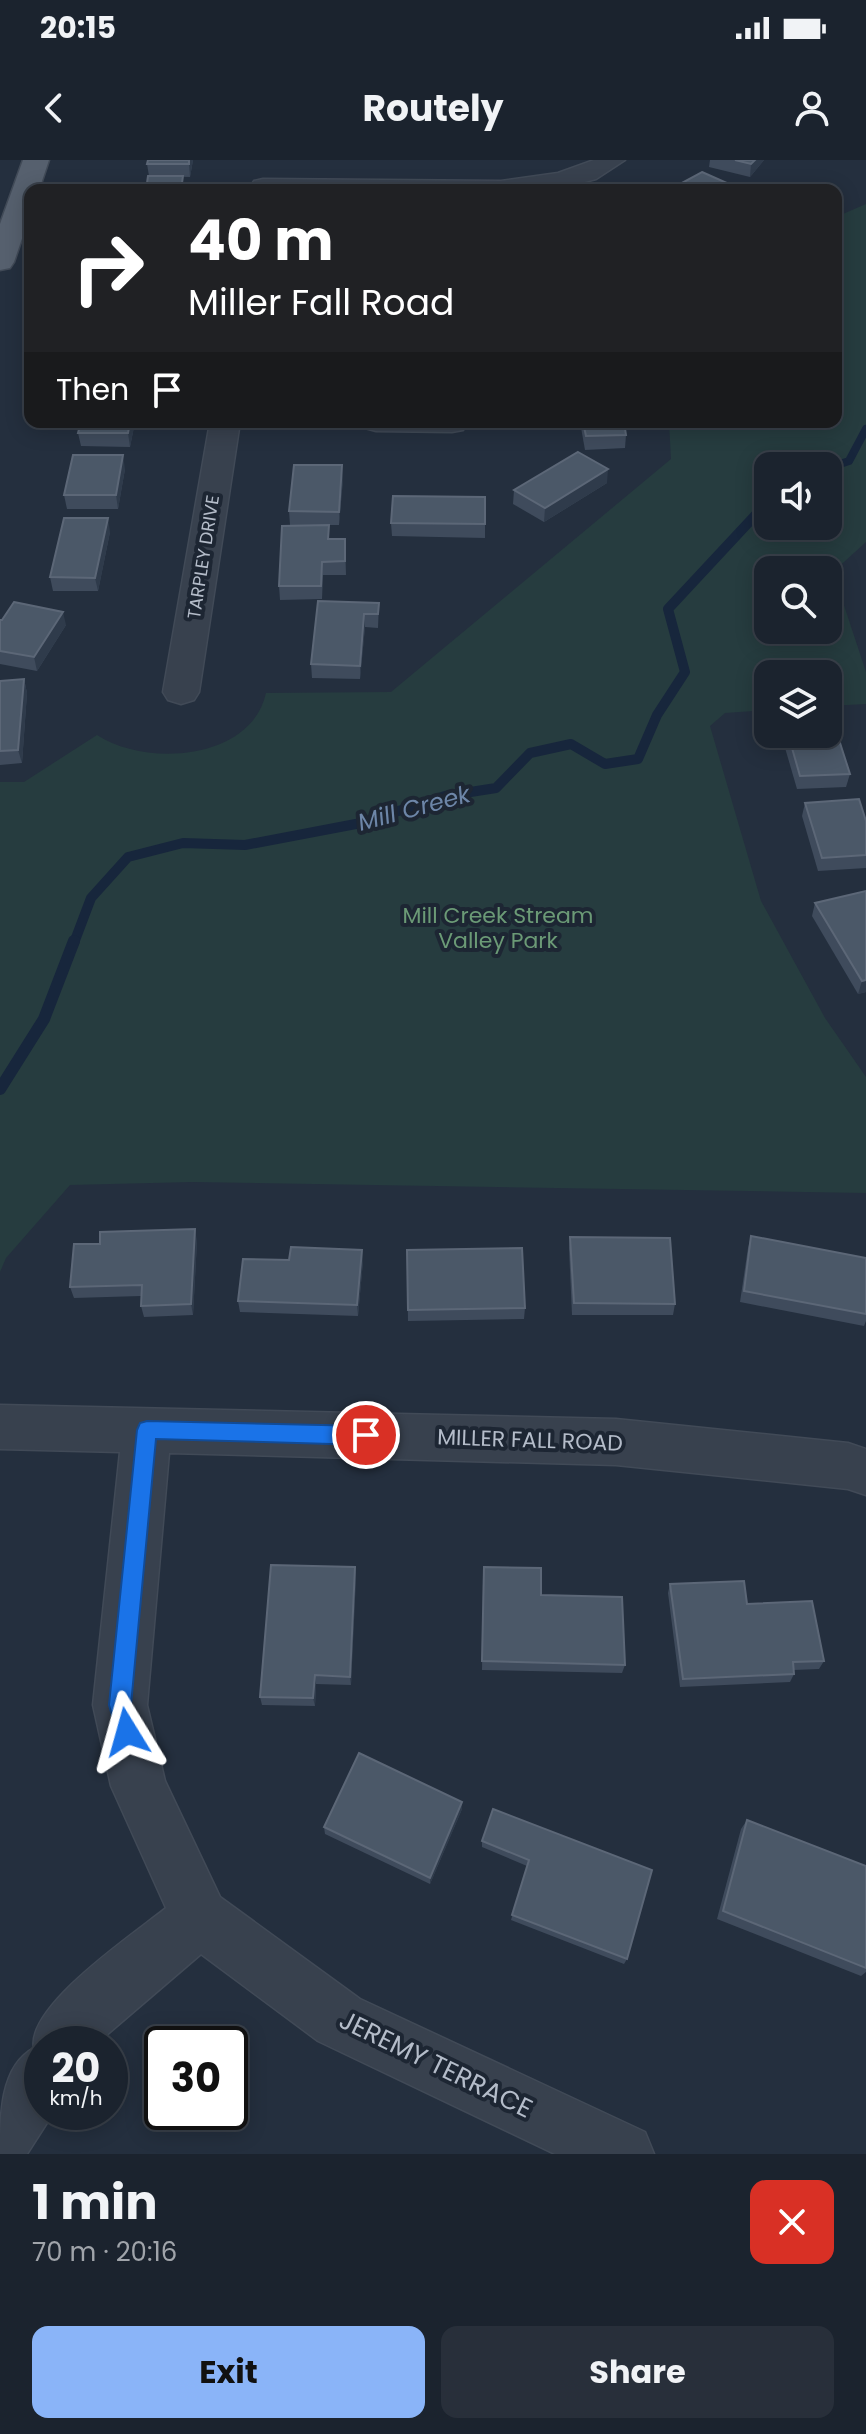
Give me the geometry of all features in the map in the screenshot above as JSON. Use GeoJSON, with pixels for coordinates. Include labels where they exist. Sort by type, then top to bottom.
{"type":"FeatureCollection","features":[{"type":"Feature","properties":{"kind":"main road"},"geometry":{"type":"LineString","coordinates":[[28,184],[36,160]]}},
{"type":"Feature","properties":{"kind":"main road"},"geometry":{"type":"LineString","coordinates":[[0,262],[24,194]]}},
{"type":"Feature","properties":{"kind":"street"},"geometry":{"type":"LineString","coordinates":[[264,184],[268,160]]}},
{"type":"Feature","properties":{"kind":"street"},"geometry":{"type":"LineString","coordinates":[[533,184],[599,169],[612,160]]}},
{"type":"Feature","properties":{"kind":"street","name":"TARPLEY DRIVE"},"geometry":{"type":"LineString","coordinates":[[181,692],[224,428]]}},
{"type":"Feature","properties":{"kind":"street","name":"MILLER FALL ROAD"},"geometry":{"type":"LineString","coordinates":[[0,1427],[616,1442],[848,1466],[866,1472]]}},
{"type":"Feature","properties":{"kind":"street","name":"JEREMY TERRACE"},"geometry":{"type":"LineString","coordinates":[[147,1430],[120,1705],[139,1786],[200,1917],[339,2020],[623,2154]]}},
{"type":"Feature","properties":{"kind":"street"},"geometry":{"type":"LineString","coordinates":[[73,2026],[77,2019],[200,1917]]}},
{"type":"Feature","properties":{"kind":"street"},"geometry":{"type":"LineString","coordinates":[[0,2141],[24,2103]]}},
{"type":"Feature","properties":{"kind":"green space","name":"Mill Creek Stream Valley Park"},"geometry":{"type":"Polygon","coordinates":[[[866,204],[866,542],[842,564],[842,556],[754,556],[754,644],[842,644],[842,599],[866,672],[866,704],[842,705],[842,660],[754,660],[754,711],[725,713],[710,726],[761,901],[825,1018],[866,1077],[866,1193],[192,1182],[70,1185],[6,1258],[0,1272],[0,782],[24,782],[97,735],[142,752],[194,752],[219,745],[240,733],[256,716],[266,693],[391,692],[671,459],[669,428],[842,428],[842,214],[866,204]]]}},
{"type":"Feature","properties":{"kind":"building"},"geometry":{"type":"Polygon","coordinates":[[[148,160],[189,160],[189,164],[147,164],[148,160]]]}},
{"type":"Feature","properties":{"kind":"building"},"geometry":{"type":"Polygon","coordinates":[[[702,172],[729,184],[680,184],[702,172]]]}},
{"type":"Feature","properties":{"kind":"building"},"geometry":{"type":"Polygon","coordinates":[[[148,176],[183,176],[182,184],[147,184],[148,176]]]}},
{"type":"Feature","properties":{"kind":"building"},"geometry":{"type":"Polygon","coordinates":[[[79,428],[129,428],[128,433],[78,433],[79,428]]]}},
{"type":"Feature","properties":{"kind":"building"},"geometry":{"type":"Polygon","coordinates":[[[584,428],[625,428],[626,435],[586,436],[584,428]]]}},
{"type":"Feature","properties":{"kind":"building"},"geometry":{"type":"Polygon","coordinates":[[[578,452],[608,469],[545,508],[514,490],[578,452]]]}},
{"type":"Feature","properties":{"kind":"building"},"geometry":{"type":"Polygon","coordinates":[[[73,455],[123,455],[116,495],[64,495],[73,455]]]}},
{"type":"Feature","properties":{"kind":"building"},"geometry":{"type":"Polygon","coordinates":[[[294,465],[342,465],[339,512],[289,511],[294,465]]]}},
{"type":"Feature","properties":{"kind":"building"},"geometry":{"type":"Polygon","coordinates":[[[393,496],[485,497],[485,524],[391,523],[393,496]]]}},
{"type":"Feature","properties":{"kind":"building"},"geometry":{"type":"Polygon","coordinates":[[[64,518],[108,518],[95,578],[50,577],[64,518]]]}},
{"type":"Feature","properties":{"kind":"building"},"geometry":{"type":"Polygon","coordinates":[[[329,525],[328,539],[345,539],[345,561],[322,562],[321,586],[279,586],[282,526],[329,525]]]}},
{"type":"Feature","properties":{"kind":"building"},"geometry":{"type":"Polygon","coordinates":[[[318,601],[379,603],[378,614],[364,614],[360,666],[311,664],[318,601]]]}},
{"type":"Feature","properties":{"kind":"building"},"geometry":{"type":"Polygon","coordinates":[[[14,602],[63,612],[34,657],[0,651],[0,620],[14,602]]]}},
{"type":"Feature","properties":{"kind":"building"},"geometry":{"type":"Polygon","coordinates":[[[24,679],[18,750],[0,751],[0,681],[24,679]]]}},
{"type":"Feature","properties":{"kind":"building"},"geometry":{"type":"Polygon","coordinates":[[[792,748],[842,748],[850,774],[800,776],[792,748]]]}},
{"type":"Feature","properties":{"kind":"building"},"geometry":{"type":"Polygon","coordinates":[[[859,799],[866,821],[866,855],[822,858],[805,803],[859,799]]]}},
{"type":"Feature","properties":{"kind":"building"},"geometry":{"type":"Polygon","coordinates":[[[866,891],[866,980],[862,981],[815,903],[866,891]]]}},
{"type":"Feature","properties":{"kind":"building"},"geometry":{"type":"Polygon","coordinates":[[[195,1229],[191,1304],[141,1306],[142,1285],[70,1287],[74,1244],[100,1244],[100,1232],[195,1229]]]}},
{"type":"Feature","properties":{"kind":"building"},"geometry":{"type":"Polygon","coordinates":[[[751,1236],[866,1258],[866,1314],[744,1291],[751,1236]]]}},
{"type":"Feature","properties":{"kind":"building"},"geometry":{"type":"Polygon","coordinates":[[[570,1237],[670,1238],[675,1304],[574,1303],[570,1237]]]}},
{"type":"Feature","properties":{"kind":"building"},"geometry":{"type":"Polygon","coordinates":[[[291,1247],[362,1250],[357,1305],[238,1301],[243,1259],[289,1260],[291,1247]]]}},
{"type":"Feature","properties":{"kind":"building"},"geometry":{"type":"Polygon","coordinates":[[[522,1248],[525,1308],[408,1310],[407,1250],[522,1248]]]}},
{"type":"Feature","properties":{"kind":"building"},"geometry":{"type":"Polygon","coordinates":[[[271,1565],[355,1567],[350,1677],[315,1675],[313,1698],[260,1697],[271,1565]]]}},
{"type":"Feature","properties":{"kind":"building"},"geometry":{"type":"Polygon","coordinates":[[[484,1567],[541,1568],[541,1595],[622,1597],[625,1665],[482,1661],[484,1567]]]}},
{"type":"Feature","properties":{"kind":"building"},"geometry":{"type":"Polygon","coordinates":[[[744,1581],[747,1604],[812,1601],[824,1661],[793,1662],[794,1674],[683,1679],[670,1584],[744,1581]]]}},
{"type":"Feature","properties":{"kind":"building"},"geometry":{"type":"Polygon","coordinates":[[[359,1753],[462,1802],[430,1878],[324,1827],[359,1753]]]}},
{"type":"Feature","properties":{"kind":"building"},"geometry":{"type":"Polygon","coordinates":[[[493,1809],[652,1870],[627,1959],[512,1915],[529,1860],[482,1841],[493,1809]]]}},
{"type":"Feature","properties":{"kind":"building"},"geometry":{"type":"Polygon","coordinates":[[[747,1820],[866,1866],[866,1968],[723,1911],[747,1820]]]}},
{"type":"Feature","properties":{"kind":"waterway","name":"Mill Creek"},"geometry":{"type":"LineString","coordinates":[[842,463],[849,461],[866,429]]}},
{"type":"Feature","properties":{"kind":"waterway","name":"Mill Creek"},"geometry":{"type":"LineString","coordinates":[[74,943],[91,898],[128,857],[183,843],[245,845],[361,823],[445,796],[496,788],[530,753],[571,744],[605,764],[638,759],[657,715],[685,672],[668,609],[754,517]]}},
{"type":"Feature","properties":{"kind":"waterway","name":"Mill Creek"},"geometry":{"type":"LineString","coordinates":[[0,1089],[44,1019],[74,941]]}},
{"type":"Feature","properties":{"kind":"route"},"geometry":{"type":"LineString","coordinates":[[127,1732],[120,1705],[147,1430],[366,1435]]}}]}
